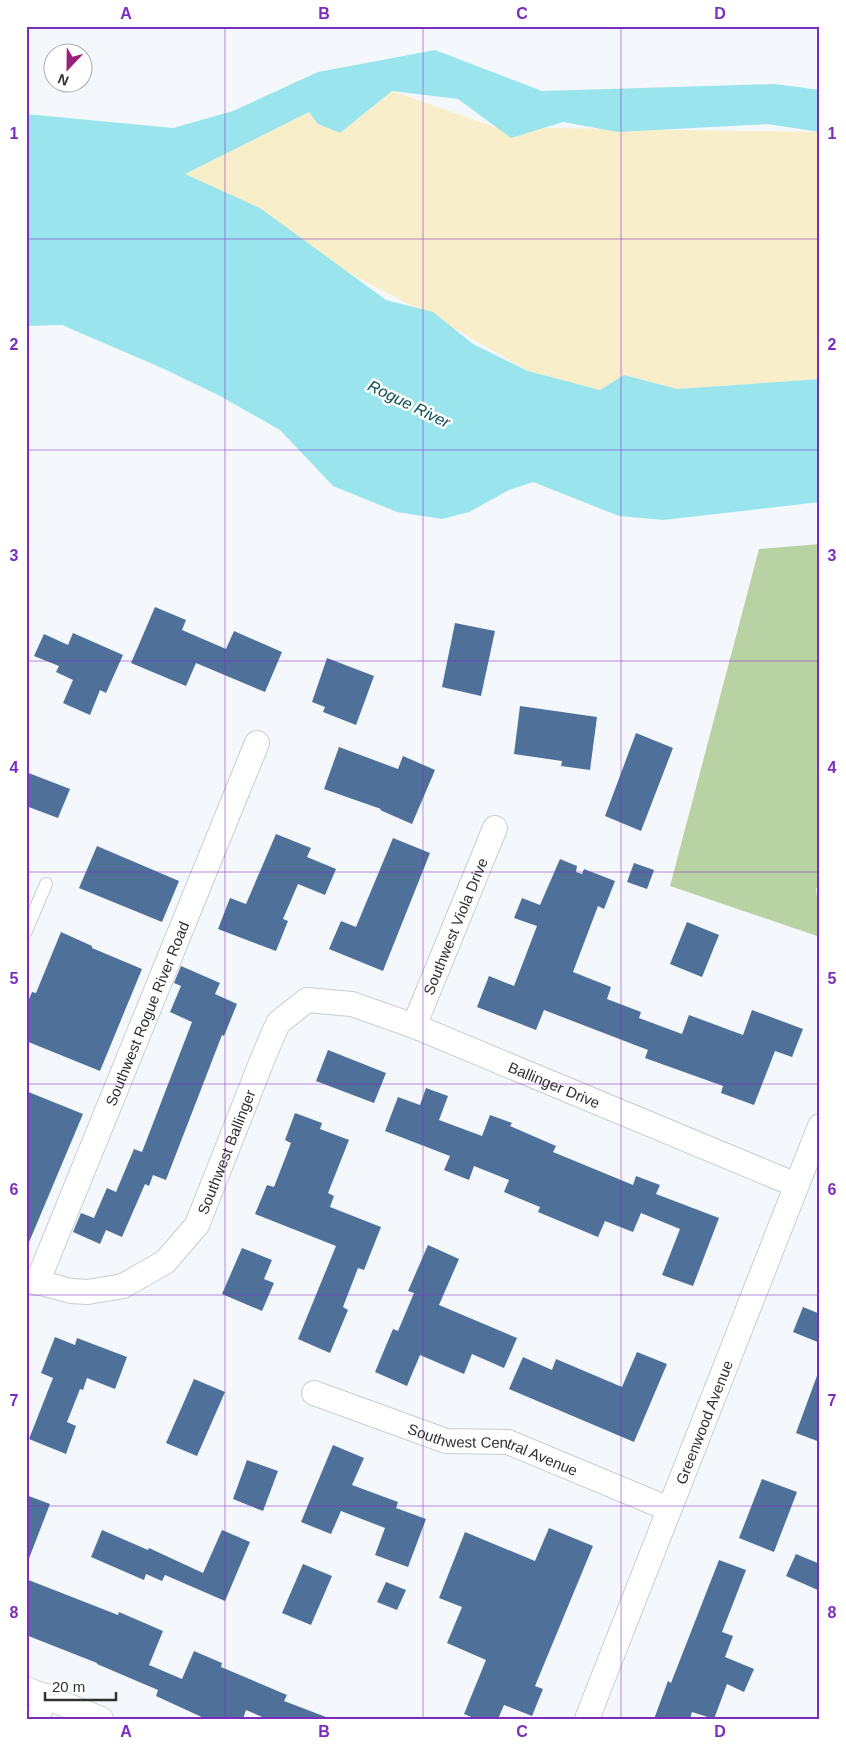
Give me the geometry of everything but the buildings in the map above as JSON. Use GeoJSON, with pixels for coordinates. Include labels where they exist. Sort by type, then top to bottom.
{"type":"FeatureCollection","features":[{"type":"Feature","properties":{"kind":"street","name":"Southwest Rogue River Road"},"geometry":{"type":"LineString","coordinates":[[32,1281],[257,743]]}},
{"type":"Feature","properties":{"kind":"street","name":"Southwest Viola Drive"},"geometry":{"type":"LineString","coordinates":[[414,1026],[495,828]]}},
{"type":"Feature","properties":{"kind":"street","name":"Southwest Ballinger"},"geometry":{"type":"LineString","coordinates":[[32,1281],[71,1291],[88,1292],[123,1286],[165,1262],[197,1225],[278,1023],[307,1000]]}},
{"type":"Feature","properties":{"kind":"street","name":"Ballinger Drive"},"geometry":{"type":"LineString","coordinates":[[307,1000],[352,1004],[414,1026],[796,1184]]}},
{"type":"Feature","properties":{"kind":"street","name":"Greenwood Avenue"},"geometry":{"type":"LineString","coordinates":[[588,1719],[820,1126]]}},
{"type":"Feature","properties":{"kind":"street","name":"Southwest Central Avenue"},"geometry":{"type":"LineString","coordinates":[[314,1393],[446,1441],[508,1442],[669,1509]]}},
{"type":"Feature","properties":{"kind":"street"},"geometry":{"type":"LineString","coordinates":[[37,1719],[36,1693],[101,1719]]}},
{"type":"Feature","properties":{"kind":"lane"},"geometry":{"type":"LineString","coordinates":[[26,932],[46,884]]}},
{"type":"Feature","properties":{"kind":"green space"},"geometry":{"type":"Polygon","coordinates":[[[820,544],[820,882],[816,889],[820,937],[670,886],[759,549],[820,544]]]}},
{"type":"Feature","properties":{"kind":"sand"},"geometry":{"type":"Polygon","coordinates":[[[392,91],[495,127],[820,132],[820,379],[677,389],[624,375],[600,390],[528,371],[450,326],[347,272],[185,174],[309,112],[340,133],[392,91]]]}},
{"type":"Feature","properties":{"kind":"water","name":"Rogue River"},"geometry":{"type":"Polygon","coordinates":[[[435,50],[542,91],[775,84],[820,90],[820,132],[767,124],[618,132],[563,122],[511,138],[458,99],[392,91],[340,133],[318,124],[309,112],[185,174],[260,208],[386,300],[433,312],[473,344],[528,371],[600,390],[624,375],[677,389],[820,379],[820,502],[663,520],[619,516],[533,482],[509,490],[469,512],[442,519],[397,512],[333,486],[280,430],[220,396],[162,368],[62,325],[26,326],[26,114],[173,128],[233,111],[318,72],[435,50]]]}}]}
